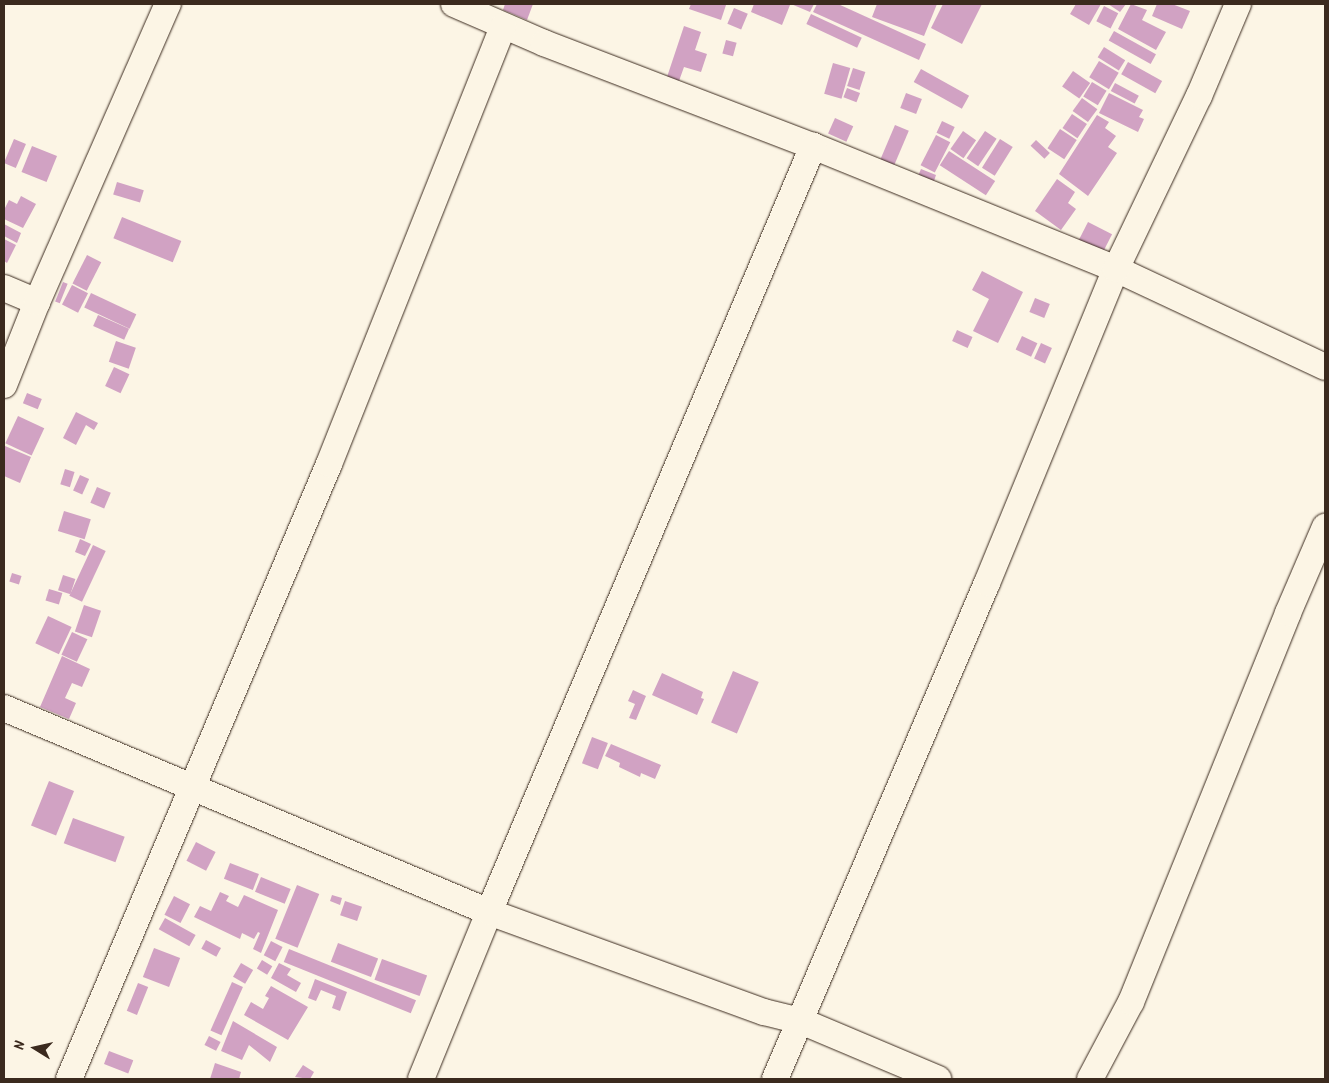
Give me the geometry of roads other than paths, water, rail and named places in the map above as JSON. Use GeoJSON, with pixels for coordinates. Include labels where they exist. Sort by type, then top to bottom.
{"type":"FeatureCollection","features":[{"type":"Feature","properties":{"kind":"street"},"geometry":{"type":"LineString","coordinates":[[4,385],[37,302],[168,4]]}},
{"type":"Feature","properties":{"kind":"street"},"geometry":{"type":"LineString","coordinates":[[454,4],[503,26],[813,146],[1116,269],[1325,367]]}},
{"type":"Feature","properties":{"kind":"street"},"geometry":{"type":"LineString","coordinates":[[775,1079],[991,574],[1116,269],[1200,96],[1238,4]]}},
{"type":"Feature","properties":{"kind":"street"},"geometry":{"type":"LineString","coordinates":[[69,1079],[329,464],[503,26]]}},
{"type":"Feature","properties":{"kind":"street"},"geometry":{"type":"LineString","coordinates":[[421,1079],[489,912],[813,146]]}},
{"type":"Feature","properties":{"kind":"street"},"geometry":{"type":"LineString","coordinates":[[4,288],[37,302]]}},
{"type":"Feature","properties":{"kind":"street"},"geometry":{"type":"LineString","coordinates":[[1090,1079],[1131,1002],[1284,622],[1325,527]]}},
{"type":"Feature","properties":{"kind":"street"},"geometry":{"type":"LineString","coordinates":[[4,708],[489,912],[764,1012],[800,1021],[938,1079]]}}]}
